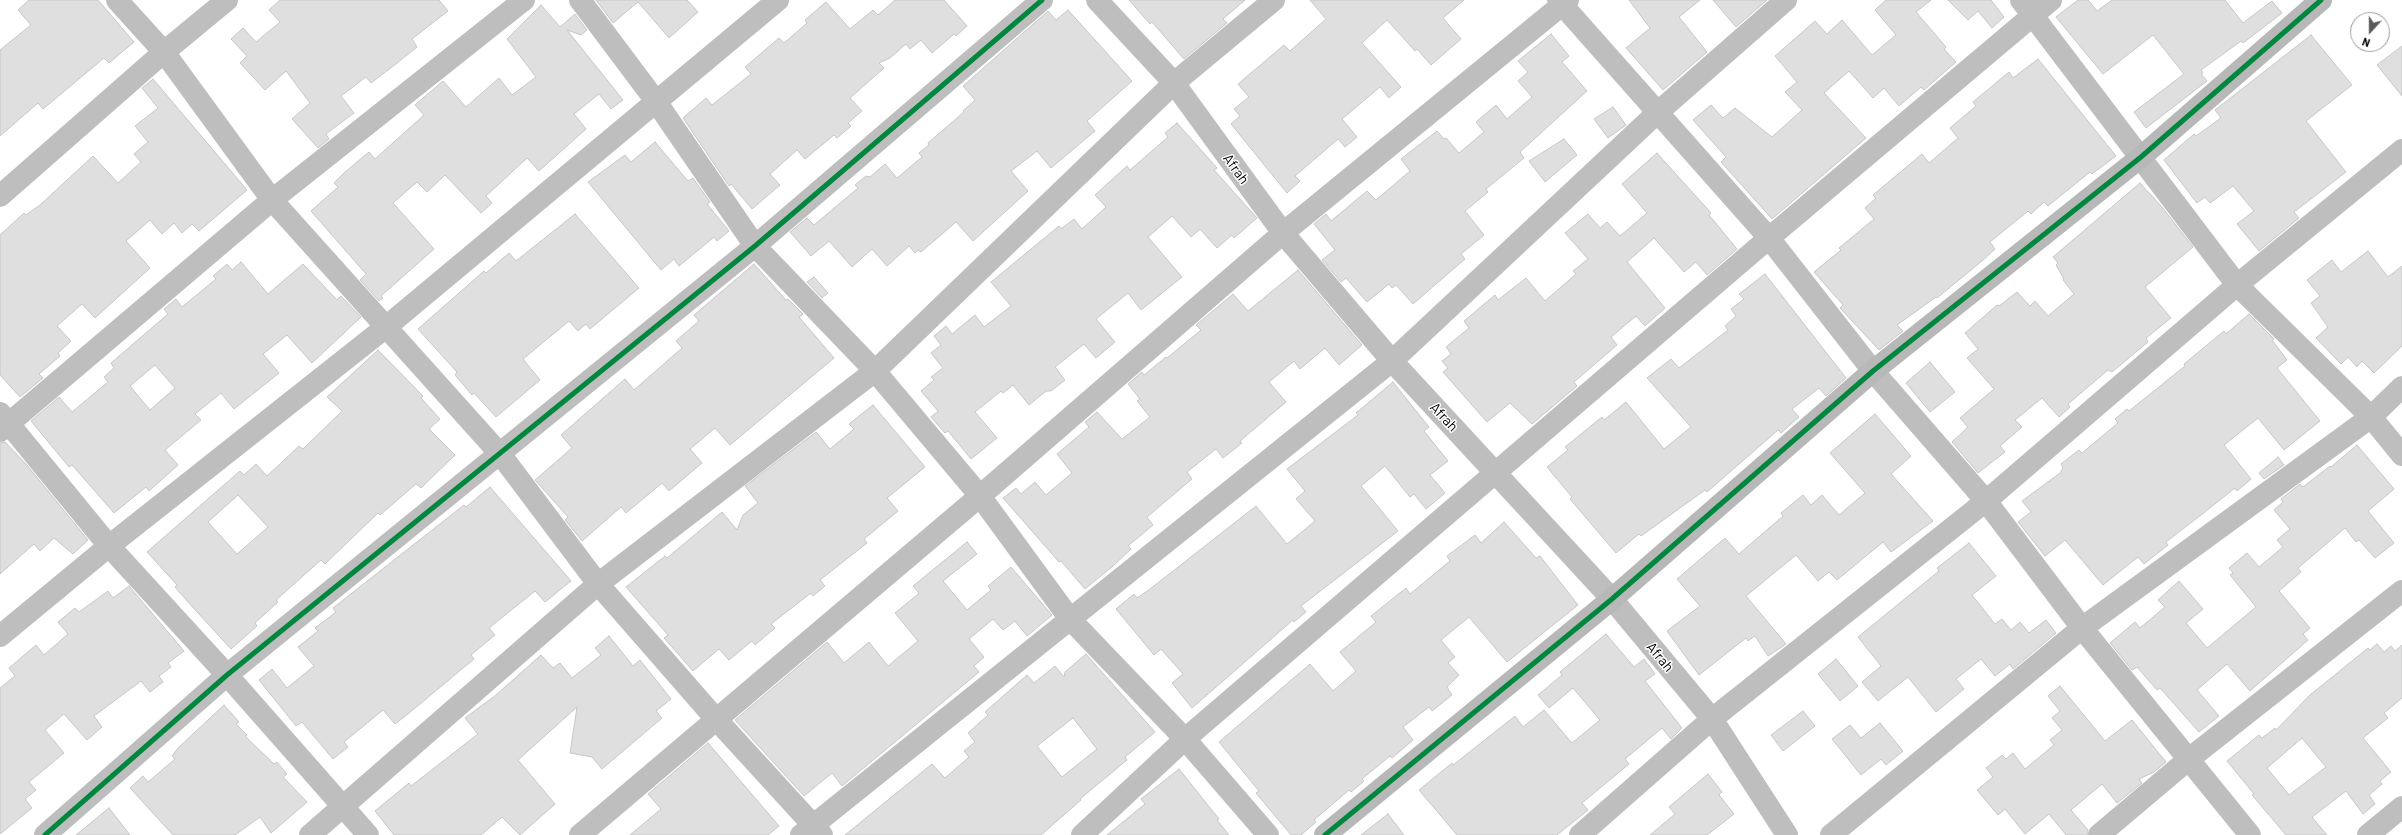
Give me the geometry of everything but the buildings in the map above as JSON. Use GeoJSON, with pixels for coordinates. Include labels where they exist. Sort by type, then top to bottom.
{"type":"FeatureCollection","features":[{"type":"Feature","properties":{"kind":"street"},"geometry":{"type":"LineString","coordinates":[[117,0],[164,52],[272,200],[501,455],[598,584],[812,831],[1070,619],[1392,362],[1657,113],[1786,0]]}},
{"type":"Feature","properties":{"kind":"street"},"geometry":{"type":"LineString","coordinates":[[0,196],[164,52],[226,0]]}},
{"type":"Feature","properties":{"kind":"street"},"geometry":{"type":"LineString","coordinates":[[368,835],[227,675],[109,546],[3,422],[272,200],[524,0]]}},
{"type":"Feature","properties":{"kind":"street"},"geometry":{"type":"LineString","coordinates":[[580,0],[655,100],[755,246],[875,371],[980,496],[1070,619],[1185,740],[1268,835]]}},
{"type":"Feature","properties":{"kind":"street"},"geometry":{"type":"LineString","coordinates":[[0,636],[109,546],[386,327],[655,100],[778,0]]}},
{"type":"Feature","properties":{"kind":"street"},"geometry":{"type":"LineString","coordinates":[[45,835],[227,675],[501,455],[755,246],[1042,0]]}},
{"type":"Feature","properties":{"kind":"street","name":"Afrah"},"geometry":{"type":"LineString","coordinates":[[1097,0],[1174,83],[1283,234],[1392,362],[1497,473],[1612,599],[1712,719],[1787,835]]}},
{"type":"Feature","properties":{"kind":"street"},"geometry":{"type":"LineString","coordinates":[[310,835],[344,807],[598,584],[875,371],[1174,83],[1274,0]]}},
{"type":"Feature","properties":{"kind":"street"},"geometry":{"type":"LineString","coordinates":[[1082,835],[1185,740],[1497,473],[1768,238],[2027,8],[2052,0]]}},
{"type":"Feature","properties":{"kind":"street"},"geometry":{"type":"LineString","coordinates":[[1325,835],[1612,599],[1873,371],[2141,157],[2321,0]]}},
{"type":"Feature","properties":{"kind":"street"},"geometry":{"type":"LineString","coordinates":[[580,835],[715,718],[980,496],[1283,234],[1563,2],[1657,113],[1768,238],[1873,371],[1986,501],[2082,628],[2250,835]]}},
{"type":"Feature","properties":{"kind":"street"},"geometry":{"type":"LineString","coordinates":[[2027,8],[2237,285],[2370,417],[2402,455]]}},
{"type":"Feature","properties":{"kind":"street"},"geometry":{"type":"LineString","coordinates":[[1580,835],[1712,719],[1986,501],[2237,285],[2402,150]]}},
{"type":"Feature","properties":{"kind":"street"},"geometry":{"type":"LineString","coordinates":[[1831,835],[2082,628],[2370,417],[2402,387]]}},
{"type":"Feature","properties":{"kind":"street"},"geometry":{"type":"LineString","coordinates":[[2099,835],[2189,759],[2402,591]]}},
{"type":"Feature","properties":{"kind":"street"},"geometry":{"type":"LineString","coordinates":[[2368,835],[2402,807]]}},
{"type":"Feature","properties":{"kind":"cycle path"},"geometry":{"type":"LineString","coordinates":[[45,835],[227,675],[755,246],[1042,0]]}},
{"type":"Feature","properties":{"kind":"cycle path"},"geometry":{"type":"LineString","coordinates":[[1325,835],[1612,599],[1873,371],[2141,157],[2321,0]]}}]}
